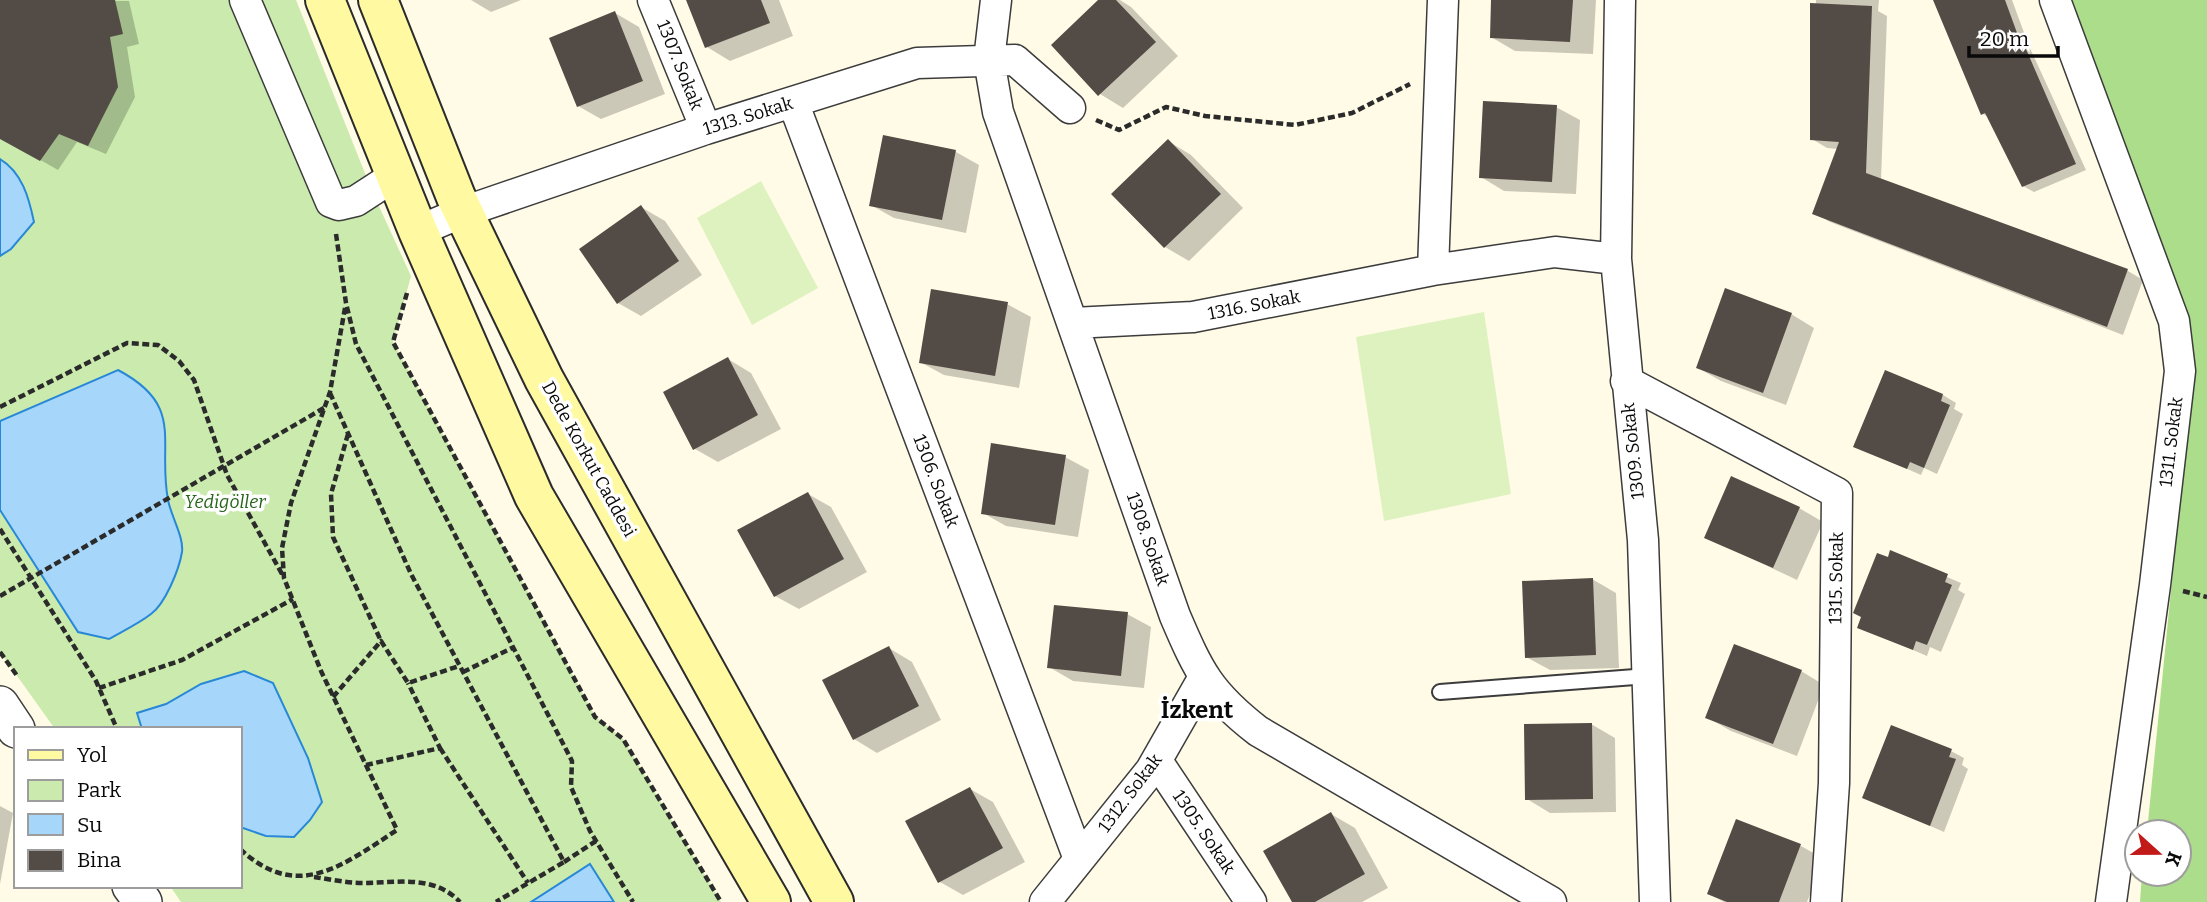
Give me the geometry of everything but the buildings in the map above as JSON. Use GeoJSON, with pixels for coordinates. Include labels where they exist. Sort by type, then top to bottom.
{"type":"FeatureCollection","features":[{"type":"Feature","properties":{"kind":"main road"},"geometry":{"type":"LineString","coordinates":[[325,0],[418,230],[534,496],[771,902]]}},
{"type":"Feature","properties":{"kind":"main road","name":"Dede Korkut Caddesi"},"geometry":{"type":"LineString","coordinates":[[378,0],[463,212],[544,379],[834,902]]}},
{"type":"Feature","properties":{"kind":"street"},"geometry":{"type":"LineString","coordinates":[[245,0],[331,202],[339,205],[356,201],[396,175]]}},
{"type":"Feature","properties":{"kind":"street","name":"1307. Sokak"},"geometry":{"type":"LineString","coordinates":[[653,0],[706,129]]}},
{"type":"Feature","properties":{"kind":"street","name":"1308. Sokak"},"geometry":{"type":"LineString","coordinates":[[996,0],[989,60],[998,112],[1175,616],[1204,677],[1225,706],[1258,731],[1551,902]]}},
{"type":"Feature","properties":{"kind":"street"},"geometry":{"type":"LineString","coordinates":[[1433,271],[1443,0]]}},
{"type":"Feature","properties":{"kind":"street","name":"1309. Sokak"},"geometry":{"type":"LineString","coordinates":[[1620,0],[1616,260],[1643,540],[1655,902]]}},
{"type":"Feature","properties":{"kind":"street","name":"1311. Sokak"},"geometry":{"type":"LineString","coordinates":[[2055,0],[2174,321],[2180,371],[2155,585],[2111,902]]}},
{"type":"Feature","properties":{"kind":"street","name":"1313. Sokak"},"geometry":{"type":"LineString","coordinates":[[418,230],[706,129],[917,63],[1015,60],[1070,108]]}},
{"type":"Feature","properties":{"kind":"street","name":"1306. Sokak"},"geometry":{"type":"LineString","coordinates":[[793,102],[1079,859]]}},
{"type":"Feature","properties":{"kind":"street","name":"1316. Sokak"},"geometry":{"type":"LineString","coordinates":[[1073,323],[1193,317],[1433,271],[1555,252],[1616,260]]}},
{"type":"Feature","properties":{"kind":"street","name":"1315. Sokak"},"geometry":{"type":"LineString","coordinates":[[1626,381],[1837,493],[1833,783],[1826,902]]}},
{"type":"Feature","properties":{"kind":"street","name":"1312. Sokak"},"geometry":{"type":"LineString","coordinates":[[1059,896],[1079,859],[1157,761],[1204,677]]}},
{"type":"Feature","properties":{"kind":"street"},"geometry":{"type":"LineString","coordinates":[[0,706],[15,727]]}},
{"type":"Feature","properties":{"kind":"street","name":"1305. Sokak"},"geometry":{"type":"LineString","coordinates":[[1157,761],[1251,902]]}},
{"type":"Feature","properties":{"kind":"lane"},"geometry":{"type":"LineString","coordinates":[[1440,692],[1648,676]]}},
{"type":"Feature","properties":{"kind":"path"},"geometry":{"type":"LineString","coordinates":[[1070,108],[1119,130],[1166,107],[1205,116],[1295,125],[1352,113],[1440,65]]}},
{"type":"Feature","properties":{"kind":"path"},"geometry":{"type":"LineString","coordinates":[[331,202],[346,303],[356,344],[572,761],[571,787],[596,841],[633,902]]}},
{"type":"Feature","properties":{"kind":"path"},"geometry":{"type":"LineString","coordinates":[[408,289],[393,342],[595,717],[623,739],[721,902]]}},
{"type":"Feature","properties":{"kind":"path"},"geometry":{"type":"LineString","coordinates":[[284,578],[282,548],[290,503],[330,392],[346,303]]}},
{"type":"Feature","properties":{"kind":"path"},"geometry":{"type":"LineString","coordinates":[[0,407],[127,344],[158,345],[179,361],[194,380],[228,475],[284,578],[334,697],[397,830],[342,866],[312,876]]}},
{"type":"Feature","properties":{"kind":"path"},"geometry":{"type":"LineString","coordinates":[[330,392],[411,574],[564,862]]}},
{"type":"Feature","properties":{"kind":"path"},"geometry":{"type":"LineString","coordinates":[[0,596],[324,408]]}},
{"type":"Feature","properties":{"kind":"path"},"geometry":{"type":"LineString","coordinates":[[348,433],[331,494],[333,537],[381,641],[408,683],[440,748],[528,883]]}},
{"type":"Feature","properties":{"kind":"path"},"geometry":{"type":"LineString","coordinates":[[0,529],[99,688],[116,727]]}},
{"type":"Feature","properties":{"kind":"path"},"geometry":{"type":"LineString","coordinates":[[99,688],[182,660],[293,599]]}},
{"type":"Feature","properties":{"kind":"path"},"geometry":{"type":"LineString","coordinates":[[334,697],[381,641]]}},
{"type":"Feature","properties":{"kind":"path"},"geometry":{"type":"LineString","coordinates":[[463,672],[514,647]]}},
{"type":"Feature","properties":{"kind":"path"},"geometry":{"type":"LineString","coordinates":[[408,683],[459,666]]}},
{"type":"Feature","properties":{"kind":"path"},"geometry":{"type":"LineString","coordinates":[[366,765],[440,748]]}},
{"type":"Feature","properties":{"kind":"path"},"geometry":{"type":"LineString","coordinates":[[496,902],[596,841]]}},
{"type":"Feature","properties":{"kind":"path"},"geometry":{"type":"LineString","coordinates":[[242,851],[253,862],[283,878],[312,876],[359,883],[421,881],[448,890],[460,902]]}},
{"type":"Feature","properties":{"kind":"green space","name":"Yedigöller"},"geometry":{"type":"Polygon","coordinates":[[[0,0],[296,0],[372,191],[411,276],[393,342],[595,716],[623,739],[721,902],[181,902],[171,888],[242,888],[242,727],[54,727],[0,652],[0,0]]]}},
{"type":"Feature","properties":{"kind":"green space"},"geometry":{"type":"Polygon","coordinates":[[[2050,0],[2207,0],[2207,902],[2140,902],[2141,888],[2193,888],[2193,818],[2148,818],[2194,359],[2050,0]]]}},
{"type":"Feature","properties":{"kind":"green space"},"geometry":{"type":"Polygon","coordinates":[[[761,181],[818,288],[752,325],[697,218],[761,181]]]}},
{"type":"Feature","properties":{"kind":"green space"},"geometry":{"type":"Polygon","coordinates":[[[1484,312],[1511,494],[1384,521],[1356,337],[1484,312]]]}},
{"type":"Feature","properties":{"kind":"water"},"geometry":{"type":"Polygon","coordinates":[[[0,159],[8,164],[19,178],[34,222],[11,249],[0,256],[0,159]]]}},
{"type":"Feature","properties":{"kind":"water"},"geometry":{"type":"Polygon","coordinates":[[[118,370],[153,397],[161,411],[168,500],[181,540],[182,552],[171,586],[156,609],[109,639],[78,632],[0,510],[0,421],[118,370]]]}},
{"type":"Feature","properties":{"kind":"water"},"geometry":{"type":"Polygon","coordinates":[[[244,671],[273,683],[308,758],[322,802],[294,837],[266,836],[242,828],[242,727],[141,727],[137,713],[166,704],[201,684],[244,671]]]}},
{"type":"Feature","properties":{"kind":"water"},"geometry":{"type":"Polygon","coordinates":[[[590,864],[614,902],[531,902],[590,864]]]}},
{"type":"Feature","properties":{"kind":"district","name":"İzkent"},"geometry":{"type":"Point","coordinates":[1197,710]}}]}
